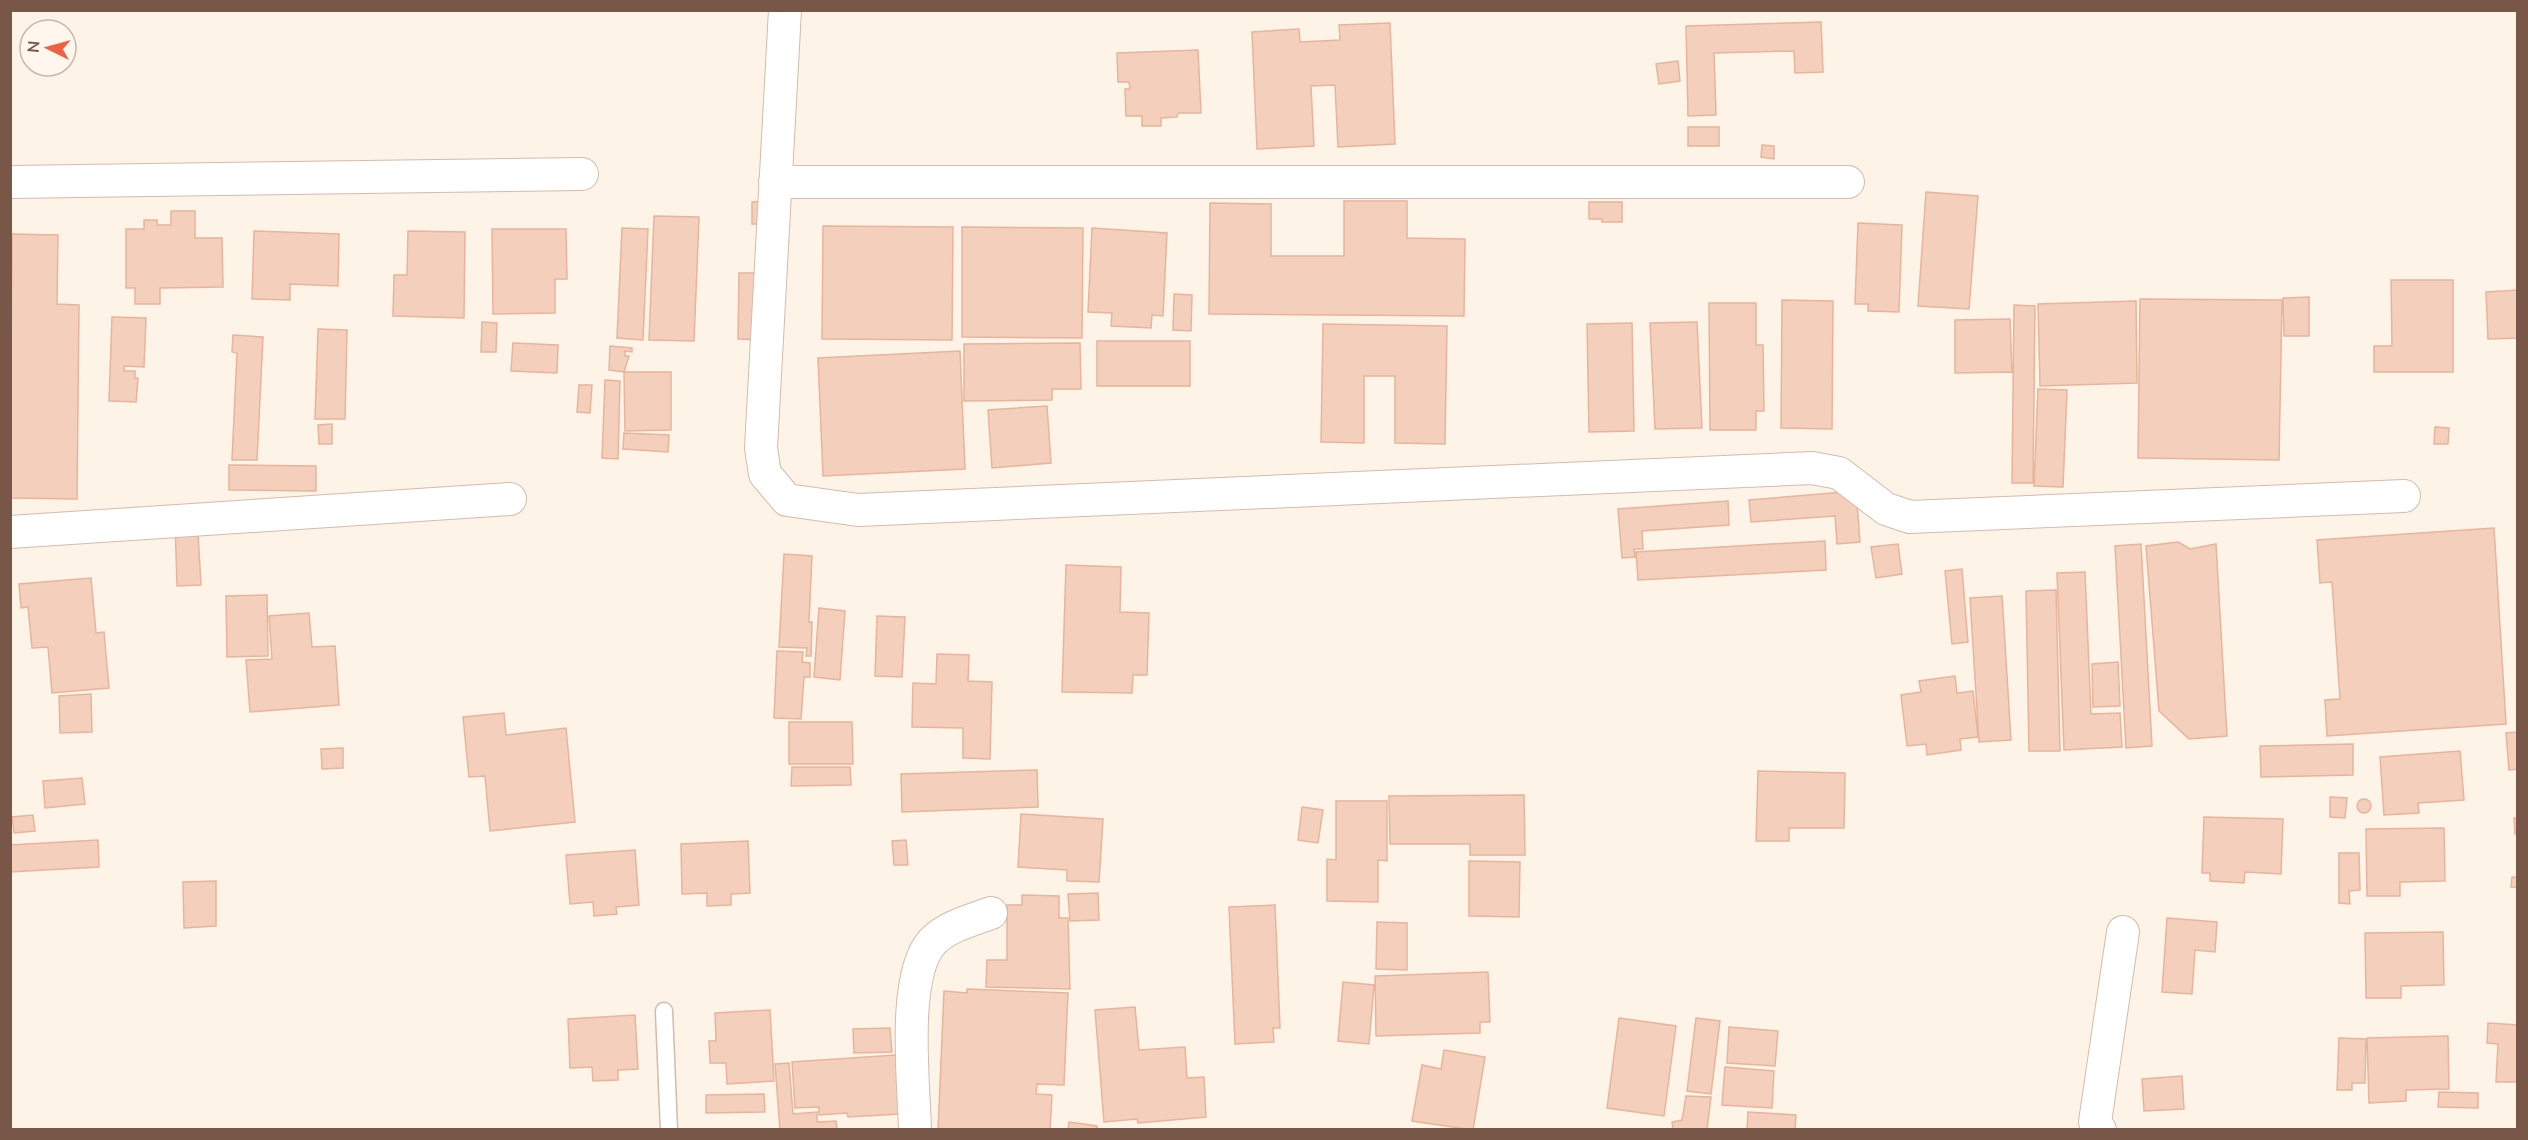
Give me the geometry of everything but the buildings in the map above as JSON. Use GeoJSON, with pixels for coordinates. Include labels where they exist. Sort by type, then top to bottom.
{"type":"FeatureCollection","features":[{"type":"Feature","properties":{"kind":"street"},"geometry":{"type":"LineString","coordinates":[[785,10],[761,448],[765,474],[787,500],[858,510],[1812,468],[1839,473],[1886,509],[1910,517],[2404,496]]}},
{"type":"Feature","properties":{"kind":"street"},"geometry":{"type":"LineString","coordinates":[[10,182],[582,174]]}},
{"type":"Feature","properties":{"kind":"street"},"geometry":{"type":"LineString","coordinates":[[775,182],[1848,182]]}},
{"type":"Feature","properties":{"kind":"street"},"geometry":{"type":"LineString","coordinates":[[10,532],[510,499]]}},
{"type":"Feature","properties":{"kind":"street"},"geometry":{"type":"LineString","coordinates":[[915,1130],[912,1001],[918,972],[933,941],[958,925],[991,913]]}},
{"type":"Feature","properties":{"kind":"street"},"geometry":{"type":"LineString","coordinates":[[2100,1130],[2095,1122],[2123,932]]}},
{"type":"Feature","properties":{"kind":"lane"},"geometry":{"type":"LineString","coordinates":[[664,1011],[669,1130]]}}]}
